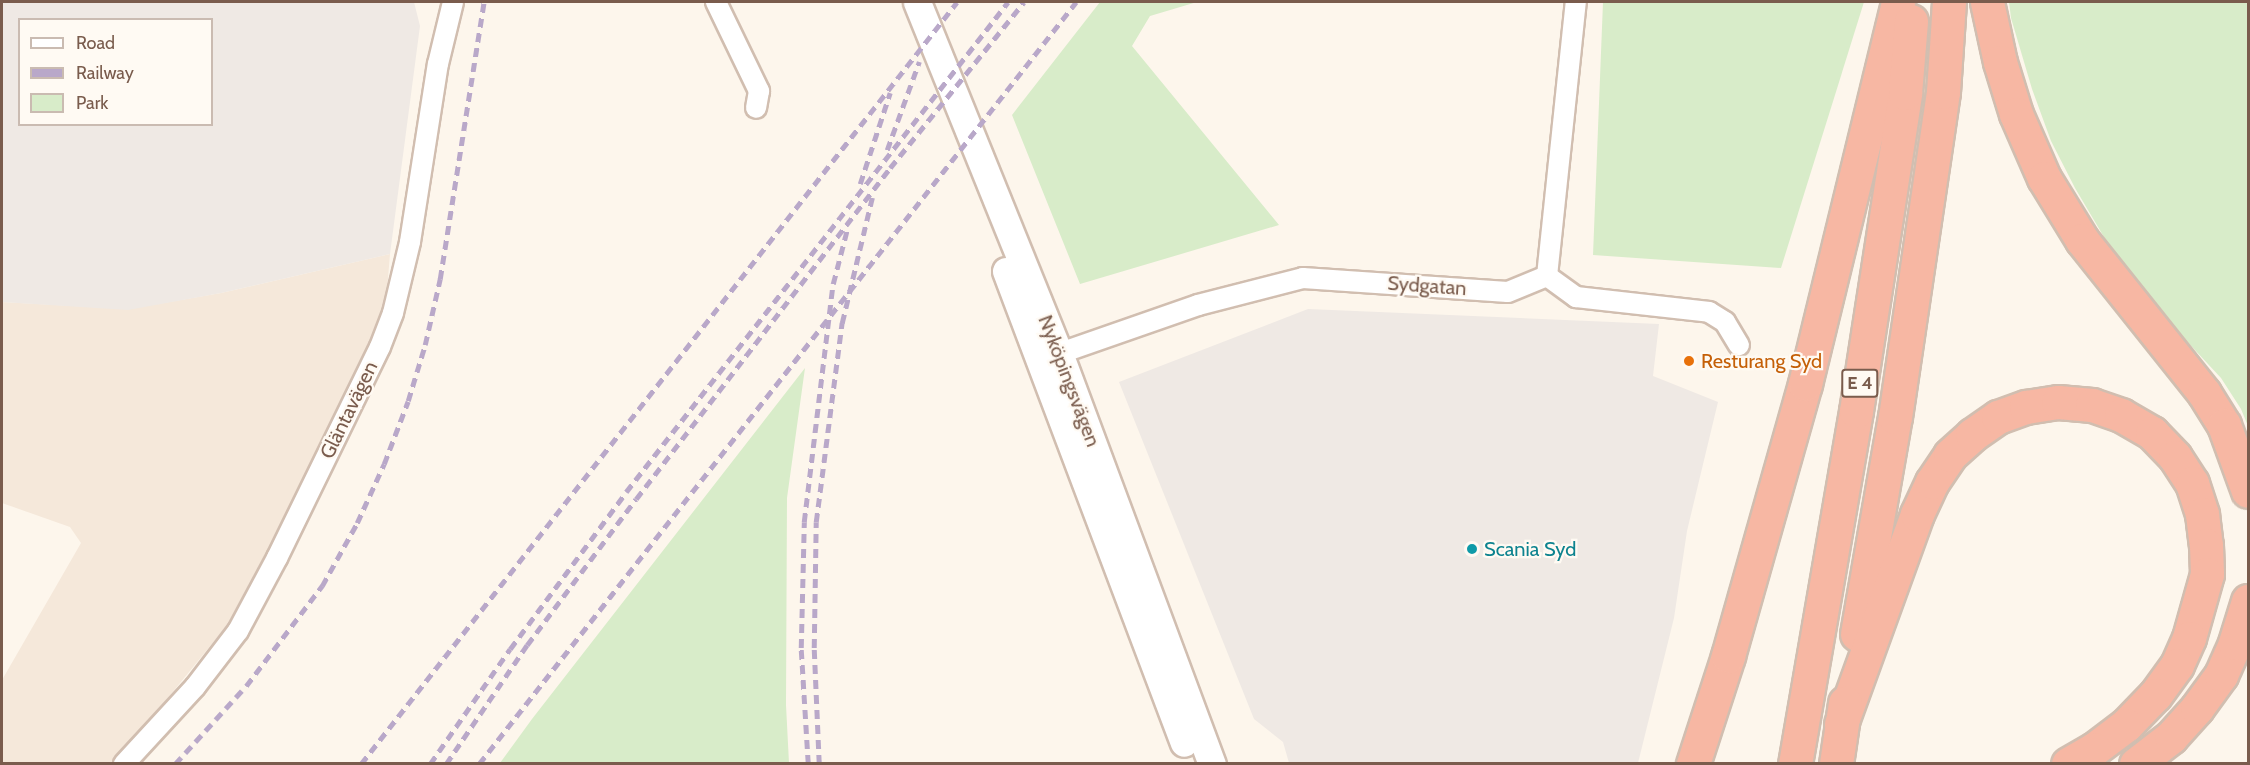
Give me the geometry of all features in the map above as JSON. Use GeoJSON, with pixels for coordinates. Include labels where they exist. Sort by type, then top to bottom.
{"type":"FeatureCollection","features":[{"type":"Feature","properties":{"kind":"highway"},"geometry":{"type":"LineString","coordinates":[[1693,764],[1728,656],[1805,384],[1874,109],[1898,2]]}},
{"type":"Feature","properties":{"kind":"highway","name":"E 4"},"geometry":{"type":"LineString","coordinates":[[1795,764],[1856,411],[1903,105],[1912,2]]}},
{"type":"Feature","properties":{"kind":"highway","name":"E 4"},"geometry":{"type":"LineString","coordinates":[[1836,764],[1900,382],[1943,92],[1949,2]]}},
{"type":"Feature","properties":{"kind":"highway"},"geometry":{"type":"LineString","coordinates":[[1987,2],[2000,62],[2016,114],[2044,178],[2082,240],[2204,393],[2224,425],[2248,492]]}},
{"type":"Feature","properties":{"kind":"highway"},"geometry":{"type":"LineString","coordinates":[[1841,724],[1917,514],[1932,482],[1950,455],[1972,435],[1998,417],[2026,407],[2058,402],[2092,405],[2121,415],[2152,433],[2175,457],[2192,483],[2202,514],[2207,574],[2189,638],[2176,665],[2155,695],[2126,725],[2094,749],[2068,764]]}},
{"type":"Feature","properties":{"kind":"highway"},"geometry":{"type":"LineString","coordinates":[[2136,764],[2171,737],[2197,708],[2221,675],[2235,643],[2248,602]]}},
{"type":"Feature","properties":{"kind":"main road","name":"Nyköpingsvägen"},"geometry":{"type":"LineString","coordinates":[[901,2],[1050,357],[1212,764]]}},
{"type":"Feature","properties":{"kind":"main road","name":"Nyköpingsvägen"},"geometry":{"type":"LineString","coordinates":[[917,2],[1050,357],[1192,764]]}},
{"type":"Feature","properties":{"kind":"street","name":"Gläntavägen"},"geometry":{"type":"LineString","coordinates":[[123,764],[195,687],[238,631],[283,548],[380,346],[393,313],[410,242],[438,64],[453,2]]}},
{"type":"Feature","properties":{"kind":"street"},"geometry":{"type":"LineString","coordinates":[[716,2],[759,91],[756,108]]}},
{"type":"Feature","properties":{"kind":"street"},"geometry":{"type":"LineString","coordinates":[[1576,2],[1547,276],[1576,297],[1709,312],[1725,322],[1739,345]]}},
{"type":"Feature","properties":{"kind":"street","name":"Sydgatan"},"geometry":{"type":"LineString","coordinates":[[1050,357],[1198,305],[1303,278],[1508,292],[1547,276]]}},
{"type":"Feature","properties":{"kind":"shaded area"},"geometry":{"type":"Polygon","coordinates":[[[2,2],[414,2],[420,26],[390,254],[221,293],[128,310],[2,302],[2,2]]]}},
{"type":"Feature","properties":{"kind":"shaded area"},"geometry":{"type":"Polygon","coordinates":[[[390,254],[386,303],[368,352],[250,597],[115,763],[2,763],[2,680],[81,543],[70,527],[2,503],[2,302],[128,309],[221,293],[390,254]]]}},
{"type":"Feature","properties":{"kind":"shaded area"},"geometry":{"type":"Polygon","coordinates":[[[1308,309],[1659,324],[1653,376],[1718,402],[1687,531],[1674,618],[1638,763],[1289,763],[1283,742],[1254,719],[1119,382],[1308,309]]]}},
{"type":"Feature","properties":{"kind":"green space"},"geometry":{"type":"Polygon","coordinates":[[[1100,2],[1197,2],[1150,16],[1132,46],[1279,225],[1080,284],[1012,115],[1100,2]]]}},
{"type":"Feature","properties":{"kind":"green space"},"geometry":{"type":"Polygon","coordinates":[[[1603,2],[1864,2],[1781,268],[1593,255],[1603,2]]]}},
{"type":"Feature","properties":{"kind":"green space"},"geometry":{"type":"Polygon","coordinates":[[[2009,2],[2248,2],[2248,426],[2241,409],[2221,378],[2153,305],[2114,254],[2075,188],[2051,141],[2032,89],[2011,18],[2009,2]]]}},
{"type":"Feature","properties":{"kind":"green space"},"geometry":{"type":"Polygon","coordinates":[[[805,368],[787,498],[786,705],[789,763],[500,763],[532,719],[805,368]]]}},
{"type":"Feature","properties":{"kind":"railway"},"geometry":{"type":"LineString","coordinates":[[175,764],[246,686],[322,586],[357,523],[384,464],[408,401],[425,345],[440,279],[484,2]]}},
{"type":"Feature","properties":{"kind":"railway"},"geometry":{"type":"LineString","coordinates":[[361,764],[957,2]]}},
{"type":"Feature","properties":{"kind":"railway"},"geometry":{"type":"LineString","coordinates":[[430,764],[510,649],[626,492],[1008,2]]}},
{"type":"Feature","properties":{"kind":"railway"},"geometry":{"type":"LineString","coordinates":[[446,764],[527,645],[636,499],[890,168],[1024,2]]}},
{"type":"Feature","properties":{"kind":"railway"},"geometry":{"type":"LineString","coordinates":[[479,764],[1076,2]]}},
{"type":"Feature","properties":{"kind":"railway"},"geometry":{"type":"LineString","coordinates":[[887,150],[919,62]]}},
{"type":"Feature","properties":{"kind":"railway"},"geometry":{"type":"LineString","coordinates":[[860,184],[890,93]]}},
{"type":"Feature","properties":{"kind":"railway"},"geometry":{"type":"LineString","coordinates":[[819,764],[814,648],[816,522],[842,323],[872,198]]}},
{"type":"Feature","properties":{"kind":"railway"},"geometry":{"type":"LineString","coordinates":[[808,764],[801,648],[804,522],[833,284],[847,230]]}},
{"type":"Feature","properties":{"kind":"place","name":"Resturang Syd"},"geometry":{"type":"Point","coordinates":[1689,361]}},
{"type":"Feature","properties":{"kind":"place","name":"Scania Syd"},"geometry":{"type":"Point","coordinates":[1472,549]}}]}
